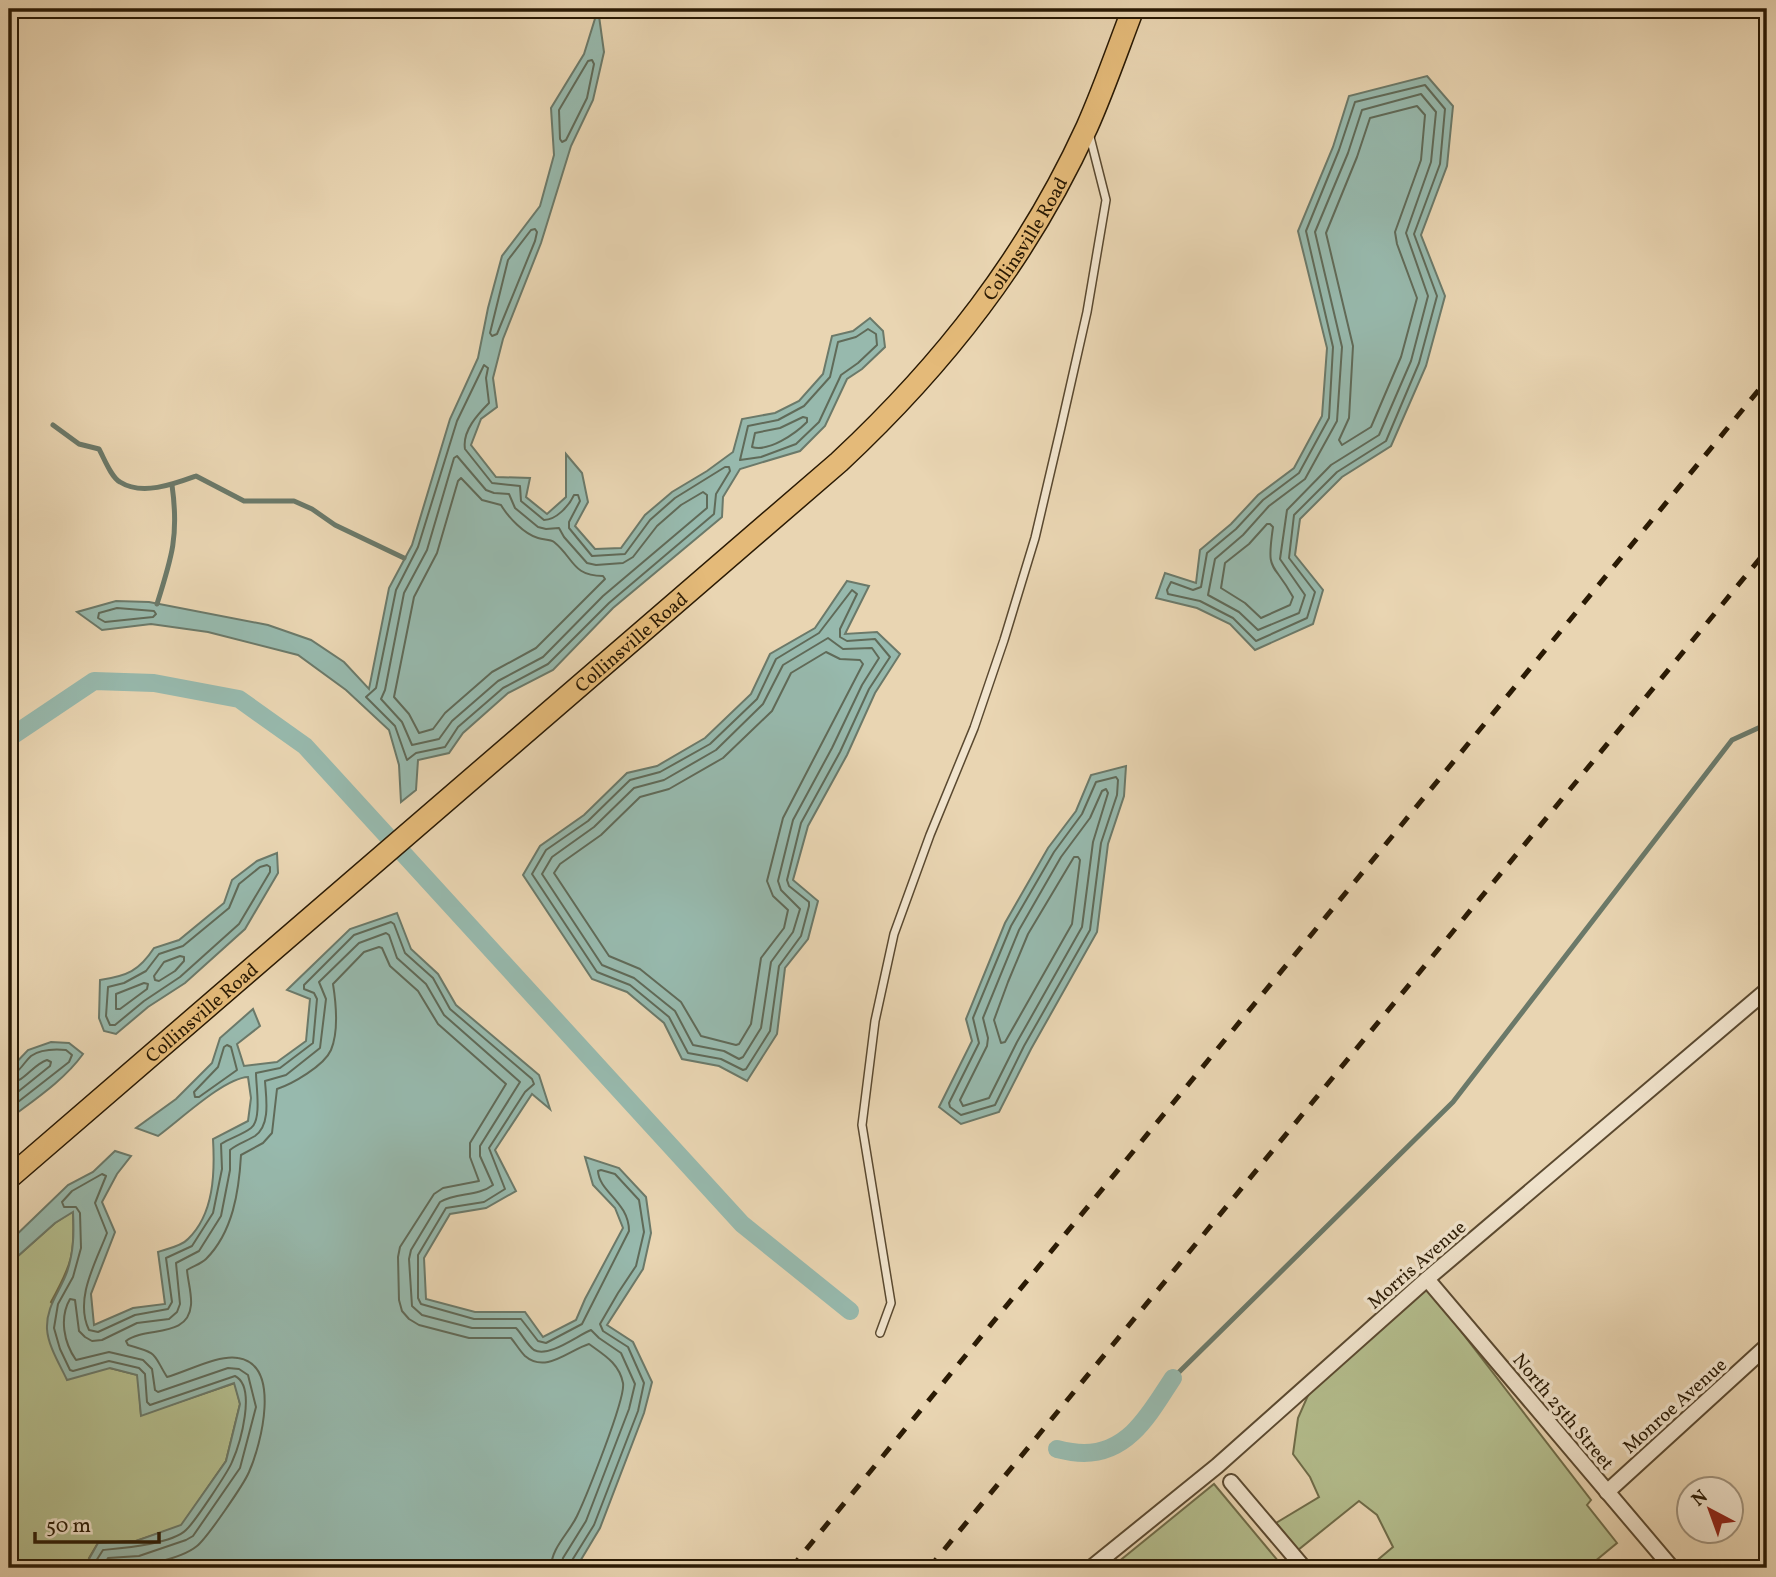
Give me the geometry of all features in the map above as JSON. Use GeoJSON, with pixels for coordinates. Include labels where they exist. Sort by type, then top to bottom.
{"type":"FeatureCollection","features":[{"type":"Feature","properties":{"kind":"main road","name":"Collinsville Road"},"geometry":{"type":"LineString","coordinates":[[9,1178],[410,834],[829,471],[891,414],[937,363],[979,310],[1046,205],[1088,125],[1133,9]]}},
{"type":"Feature","properties":{"kind":"street","name":"Morris Avenue"},"geometry":{"type":"LineString","coordinates":[[1091,1568],[1217,1466],[1427,1279],[1767,990]]}},
{"type":"Feature","properties":{"kind":"street","name":"North 25th Street"},"geometry":{"type":"LineString","coordinates":[[1427,1279],[1672,1568]]}},
{"type":"Feature","properties":{"kind":"street","name":"Monroe Avenue"},"geometry":{"type":"LineString","coordinates":[[1607,1492],[1767,1346]]}},
{"type":"Feature","properties":{"kind":"street"},"geometry":{"type":"LineString","coordinates":[[1231,1482],[1304,1568]]}},
{"type":"Feature","properties":{"kind":"lane"},"geometry":{"type":"LineString","coordinates":[[880,1333],[891,1303],[862,1125],[875,1021],[894,934],[930,835],[974,728],[1035,538],[1087,312],[1106,200],[1088,125]]}},
{"type":"Feature","properties":{"kind":"green space"},"geometry":{"type":"Polygon","coordinates":[[[73,1211],[71,1258],[51,1302],[110,1368],[138,1375],[141,1415],[235,1383],[240,1404],[226,1461],[181,1526],[136,1541],[98,1543],[89,1558],[87,1568],[9,1568],[9,1264],[55,1223],[73,1211]]]}},
{"type":"Feature","properties":{"kind":"green space"},"geometry":{"type":"Polygon","coordinates":[[[1423,1282],[1591,1500],[1587,1505],[1617,1543],[1588,1567],[1368,1568],[1393,1547],[1377,1515],[1359,1501],[1298,1550],[1276,1523],[1319,1497],[1310,1477],[1293,1454],[1298,1418],[1313,1384],[1423,1282]]]}},
{"type":"Feature","properties":{"kind":"green space"},"geometry":{"type":"Polygon","coordinates":[[[1214,1484],[1284,1568],[1111,1568],[1112,1567],[1214,1484]]]}},
{"type":"Feature","properties":{"kind":"water"},"geometry":{"type":"Polygon","coordinates":[[[598,9],[604,52],[593,100],[571,146],[541,243],[503,339],[493,378],[497,407],[481,419],[471,445],[496,477],[530,478],[526,497],[547,514],[566,497],[566,454],[582,473],[588,502],[575,526],[595,549],[621,548],[645,515],[672,492],[733,452],[742,419],[775,413],[799,401],[823,374],[832,336],[853,331],[870,318],[883,331],[885,347],[847,379],[825,426],[800,451],[740,469],[723,497],[722,517],[613,608],[553,670],[508,693],[463,733],[449,753],[418,760],[416,790],[401,802],[399,765],[389,730],[346,690],[298,655],[208,632],[151,624],[102,630],[77,612],[116,601],[149,602],[268,625],[311,640],[344,662],[369,689],[389,588],[412,545],[450,419],[478,358],[502,256],[540,206],[554,155],[551,108],[584,54],[598,9]]]}},
{"type":"Feature","properties":{"kind":"water"},"geometry":{"type":"Polygon","coordinates":[[[1427,76],[1453,106],[1447,166],[1421,235],[1445,296],[1426,366],[1391,446],[1342,477],[1300,519],[1295,555],[1323,590],[1313,624],[1255,650],[1230,624],[1197,608],[1156,598],[1165,573],[1196,583],[1200,550],[1231,524],[1258,495],[1294,468],[1322,416],[1327,348],[1298,231],[1333,147],[1349,96],[1427,76]]]}},
{"type":"Feature","properties":{"kind":"water"},"geometry":{"type":"Polygon","coordinates":[[[847,581],[869,586],[845,634],[877,632],[900,654],[875,693],[847,755],[808,826],[793,880],[818,901],[808,939],[785,968],[777,1034],[747,1081],[719,1066],[682,1059],[664,1023],[627,992],[592,979],[523,875],[540,846],[584,815],[627,773],[657,766],[705,738],[751,694],[770,654],[815,628],[847,581]]]}},
{"type":"Feature","properties":{"kind":"water"},"geometry":{"type":"Polygon","coordinates":[[[1126,766],[1124,796],[1108,844],[1097,932],[999,1112],[961,1124],[939,1107],[972,1041],[966,1019],[1005,923],[1048,848],[1076,811],[1091,775],[1126,766]]]}},
{"type":"Feature","properties":{"kind":"water"},"geometry":{"type":"Polygon","coordinates":[[[277,853],[278,873],[245,929],[185,983],[148,1007],[116,1034],[104,1031],[99,1018],[100,980],[132,971],[154,948],[179,940],[224,903],[232,880],[257,861],[277,853]]]}},
{"type":"Feature","properties":{"kind":"water"},"geometry":{"type":"Polygon","coordinates":[[[397,913],[411,949],[438,974],[456,1005],[539,1075],[550,1109],[532,1094],[495,1150],[516,1191],[486,1208],[450,1214],[424,1258],[426,1299],[475,1312],[525,1312],[543,1337],[576,1320],[623,1228],[615,1208],[593,1185],[585,1157],[619,1168],[646,1197],[651,1233],[643,1269],[607,1325],[633,1342],[652,1382],[644,1413],[600,1528],[576,1568],[87,1568],[98,1543],[136,1541],[181,1525],[226,1461],[240,1404],[234,1383],[141,1416],[137,1375],[110,1368],[67,1380],[50,1342],[47,1321],[69,1264],[73,1242],[73,1212],[55,1223],[9,1264],[9,1242],[68,1185],[93,1172],[115,1151],[131,1156],[117,1174],[102,1202],[115,1232],[91,1294],[94,1325],[133,1308],[165,1304],[158,1252],[185,1241],[203,1218],[213,1179],[213,1139],[248,1121],[251,1098],[248,1077],[227,1084],[158,1136],[136,1128],[176,1099],[212,1063],[220,1038],[253,1009],[260,1026],[237,1044],[244,1066],[277,1062],[306,1041],[310,999],[287,990],[350,929],[397,913]]]}},
{"type":"Feature","properties":{"kind":"water"},"geometry":{"type":"Polygon","coordinates":[[[51,1042],[69,1043],[83,1054],[50,1088],[13,1116],[9,1116],[10,1069],[28,1050],[51,1042]]]}},
{"type":"Feature","properties":{"kind":"waterway"},"geometry":{"type":"LineString","coordinates":[[53,425],[79,444],[99,449],[114,476],[129,486],[158,487],[196,476],[244,501],[294,501],[312,509],[335,525],[404,558]]}},
{"type":"Feature","properties":{"kind":"waterway"},"geometry":{"type":"LineString","coordinates":[[157,604],[173,546],[175,518],[172,485]]}},
{"type":"Feature","properties":{"kind":"waterway"},"geometry":{"type":"LineString","coordinates":[[9,738],[94,681],[154,683],[239,699],[305,746],[742,1224],[850,1311]]}},
{"type":"Feature","properties":{"kind":"waterway"},"geometry":{"type":"LineString","coordinates":[[1173,1378],[1453,1102],[1732,740],[1767,724]]}},
{"type":"Feature","properties":{"kind":"waterway"},"geometry":{"type":"LineString","coordinates":[[1057,1449],[1084,1453],[1114,1446],[1138,1428],[1173,1378]]}},
{"type":"Feature","properties":{"kind":"railway"},"geometry":{"type":"LineString","coordinates":[[791,1568],[1767,380]]}},
{"type":"Feature","properties":{"kind":"railway"},"geometry":{"type":"LineString","coordinates":[[929,1568],[1767,550]]}}]}
